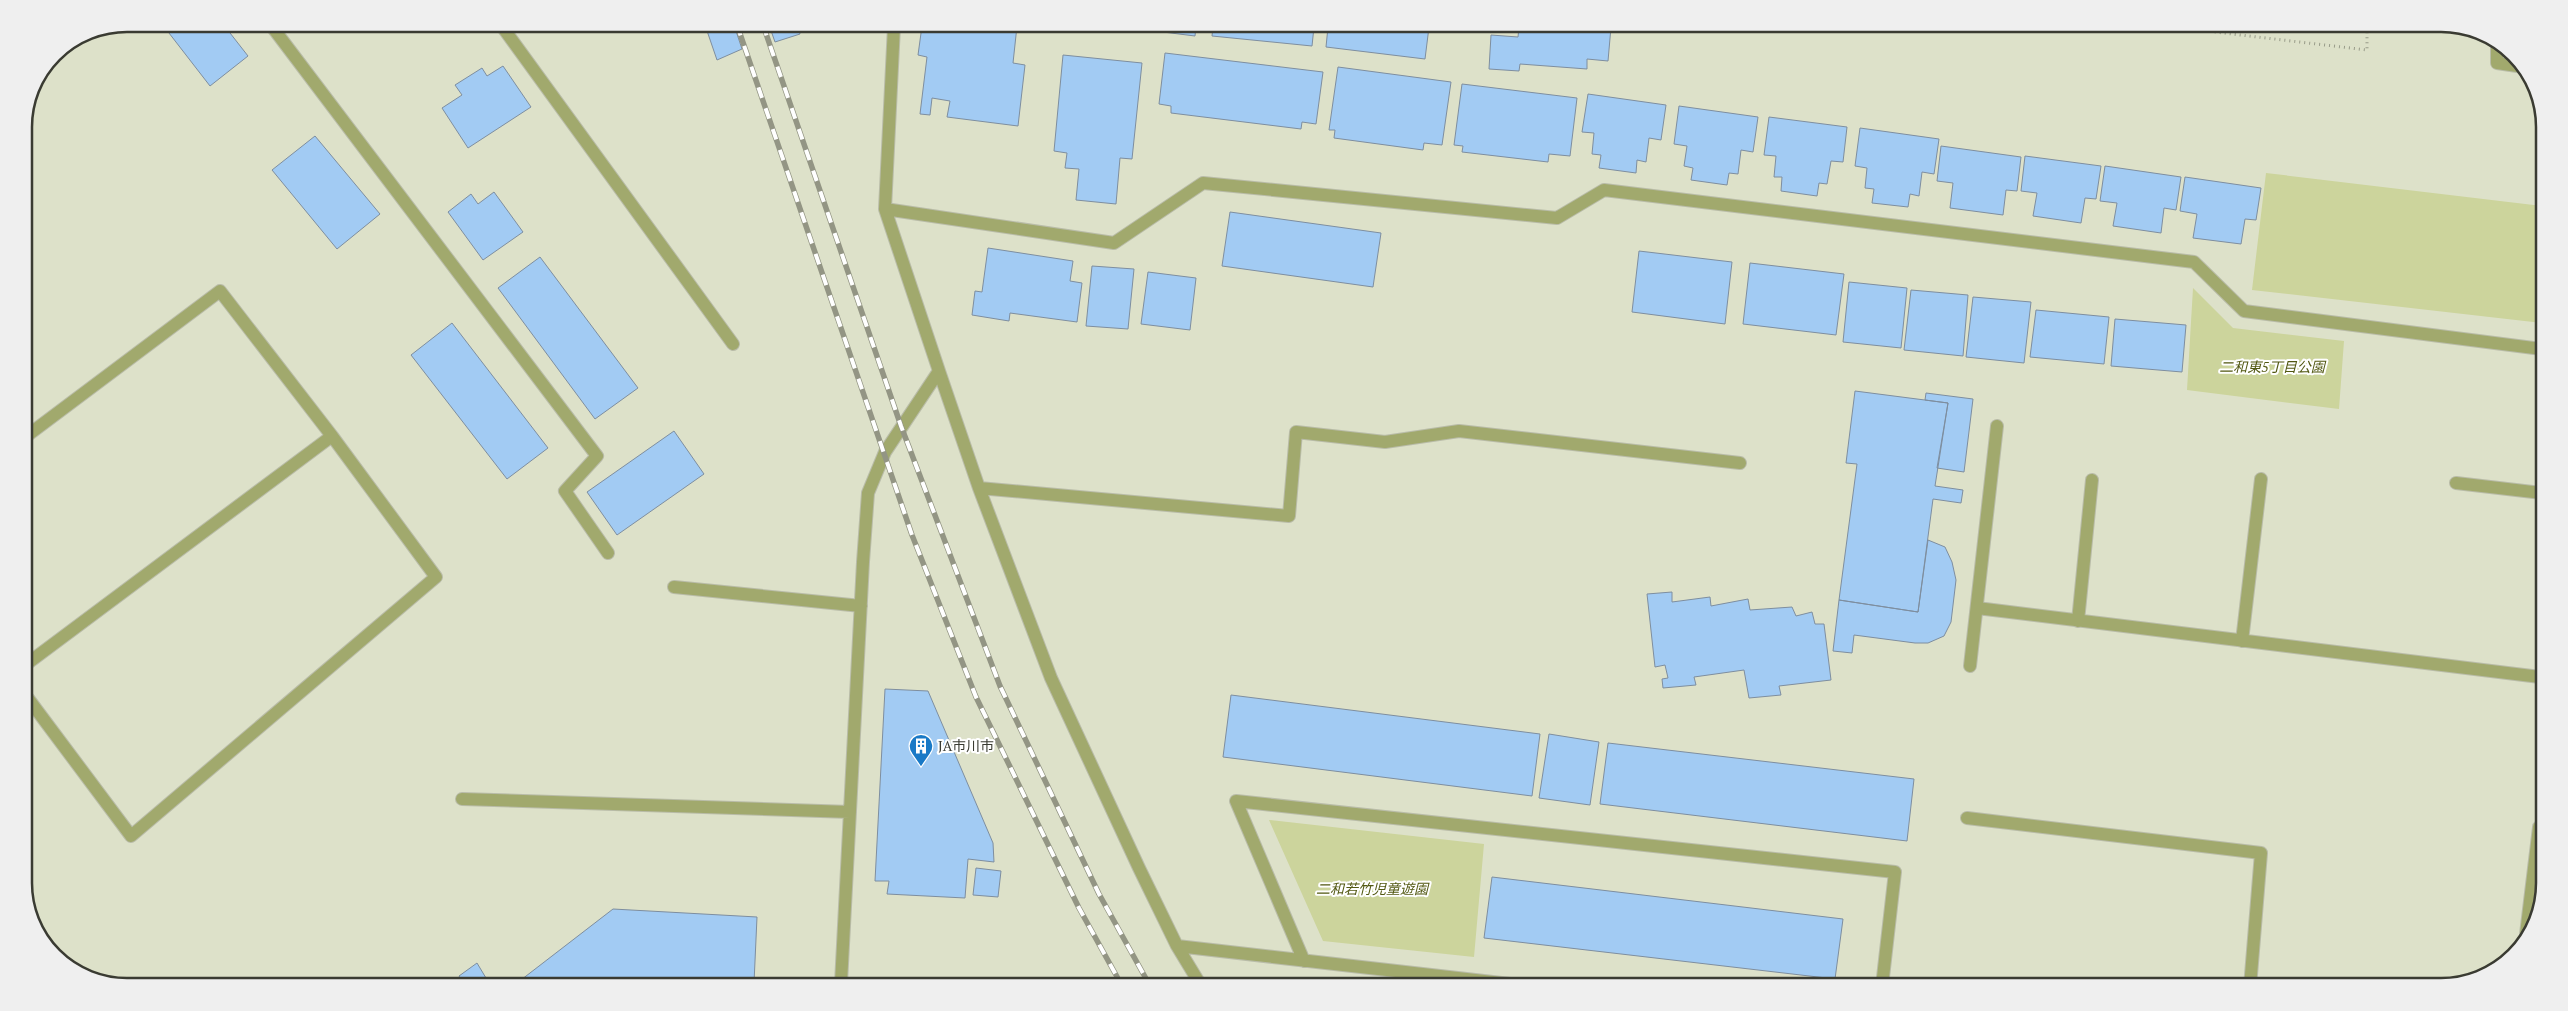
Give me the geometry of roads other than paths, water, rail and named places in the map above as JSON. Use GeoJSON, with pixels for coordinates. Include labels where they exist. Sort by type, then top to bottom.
{"type":"FeatureCollection","features":[{"type":"Feature","properties":{"kind":"street"},"geometry":{"type":"LineString","coordinates":[[277,33],[597,456],[565,491],[608,553]]}},
{"type":"Feature","properties":{"kind":"street"},"geometry":{"type":"LineString","coordinates":[[507,33],[733,344]]}},
{"type":"Feature","properties":{"kind":"street"},"geometry":{"type":"LineString","coordinates":[[894,33],[885,209],[979,488],[1051,678],[1177,946],[1196,978]]}},
{"type":"Feature","properties":{"kind":"street"},"geometry":{"type":"LineString","coordinates":[[2497,51],[2497,64],[2513,66]]}},
{"type":"Feature","properties":{"kind":"street"},"geometry":{"type":"LineString","coordinates":[[885,209],[1114,243],[1203,183],[1557,218],[1604,190],[2194,262],[2244,311],[2535,347]]}},
{"type":"Feature","properties":{"kind":"street"},"geometry":{"type":"LineString","coordinates":[[32,432],[220,291],[332,436],[436,577],[131,836],[33,705]]}},
{"type":"Feature","properties":{"kind":"street"},"geometry":{"type":"LineString","coordinates":[[841,978],[868,493],[884,452],[939,371]]}},
{"type":"Feature","properties":{"kind":"street"},"geometry":{"type":"LineString","coordinates":[[1970,666],[1998,426]]}},
{"type":"Feature","properties":{"kind":"street"},"geometry":{"type":"LineString","coordinates":[[979,488],[1289,516],[1296,432],[1385,442],[1459,431],[1740,463]]}},
{"type":"Feature","properties":{"kind":"street"},"geometry":{"type":"LineString","coordinates":[[33,660],[332,436]]}},
{"type":"Feature","properties":{"kind":"street"},"geometry":{"type":"LineString","coordinates":[[2242,640],[2261,478]]}},
{"type":"Feature","properties":{"kind":"street"},"geometry":{"type":"LineString","coordinates":[[2078,621],[2092,480]]}},
{"type":"Feature","properties":{"kind":"street"},"geometry":{"type":"LineString","coordinates":[[2456,484],[2535,492]]}},
{"type":"Feature","properties":{"kind":"street"},"geometry":{"type":"LineString","coordinates":[[674,587],[861,606]]}},
{"type":"Feature","properties":{"kind":"street"},"geometry":{"type":"LineString","coordinates":[[1977,608],[2536,676]]}},
{"type":"Feature","properties":{"kind":"street"},"geometry":{"type":"LineString","coordinates":[[462,799],[850,812]]}},
{"type":"Feature","properties":{"kind":"street"},"geometry":{"type":"LineString","coordinates":[[1304,961],[1236,801],[1895,872],[1883,978]]}},
{"type":"Feature","properties":{"kind":"street"},"geometry":{"type":"LineString","coordinates":[[1967,818],[2261,853],[2251,978]]}},
{"type":"Feature","properties":{"kind":"street"},"geometry":{"type":"LineString","coordinates":[[2528,919],[2536,871]]}},
{"type":"Feature","properties":{"kind":"street"},"geometry":{"type":"LineString","coordinates":[[1177,946],[1429,978]]}},
{"type":"Feature","properties":{"kind":"railway"},"geometry":{"type":"LineString","coordinates":[[740,33],[912,535],[976,697],[1079,908],[1118,978]]}},
{"type":"Feature","properties":{"kind":"railway"},"geometry":{"type":"LineString","coordinates":[[766,33],[901,426],[1000,686],[1099,894],[1146,978]]}},
{"type":"Feature","properties":{"kind":"place","name":"JA市川市"},"geometry":{"type":"Point","coordinates":[921,767]}},
{"type":"Feature","properties":{"kind":"park label","name":"二和東5丁目公園"},"geometry":{"type":"Point","coordinates":[2272,367]}},
{"type":"Feature","properties":{"kind":"park label","name":"二和若竹児童遊園"},"geometry":{"type":"Point","coordinates":[1372,889]}}]}
